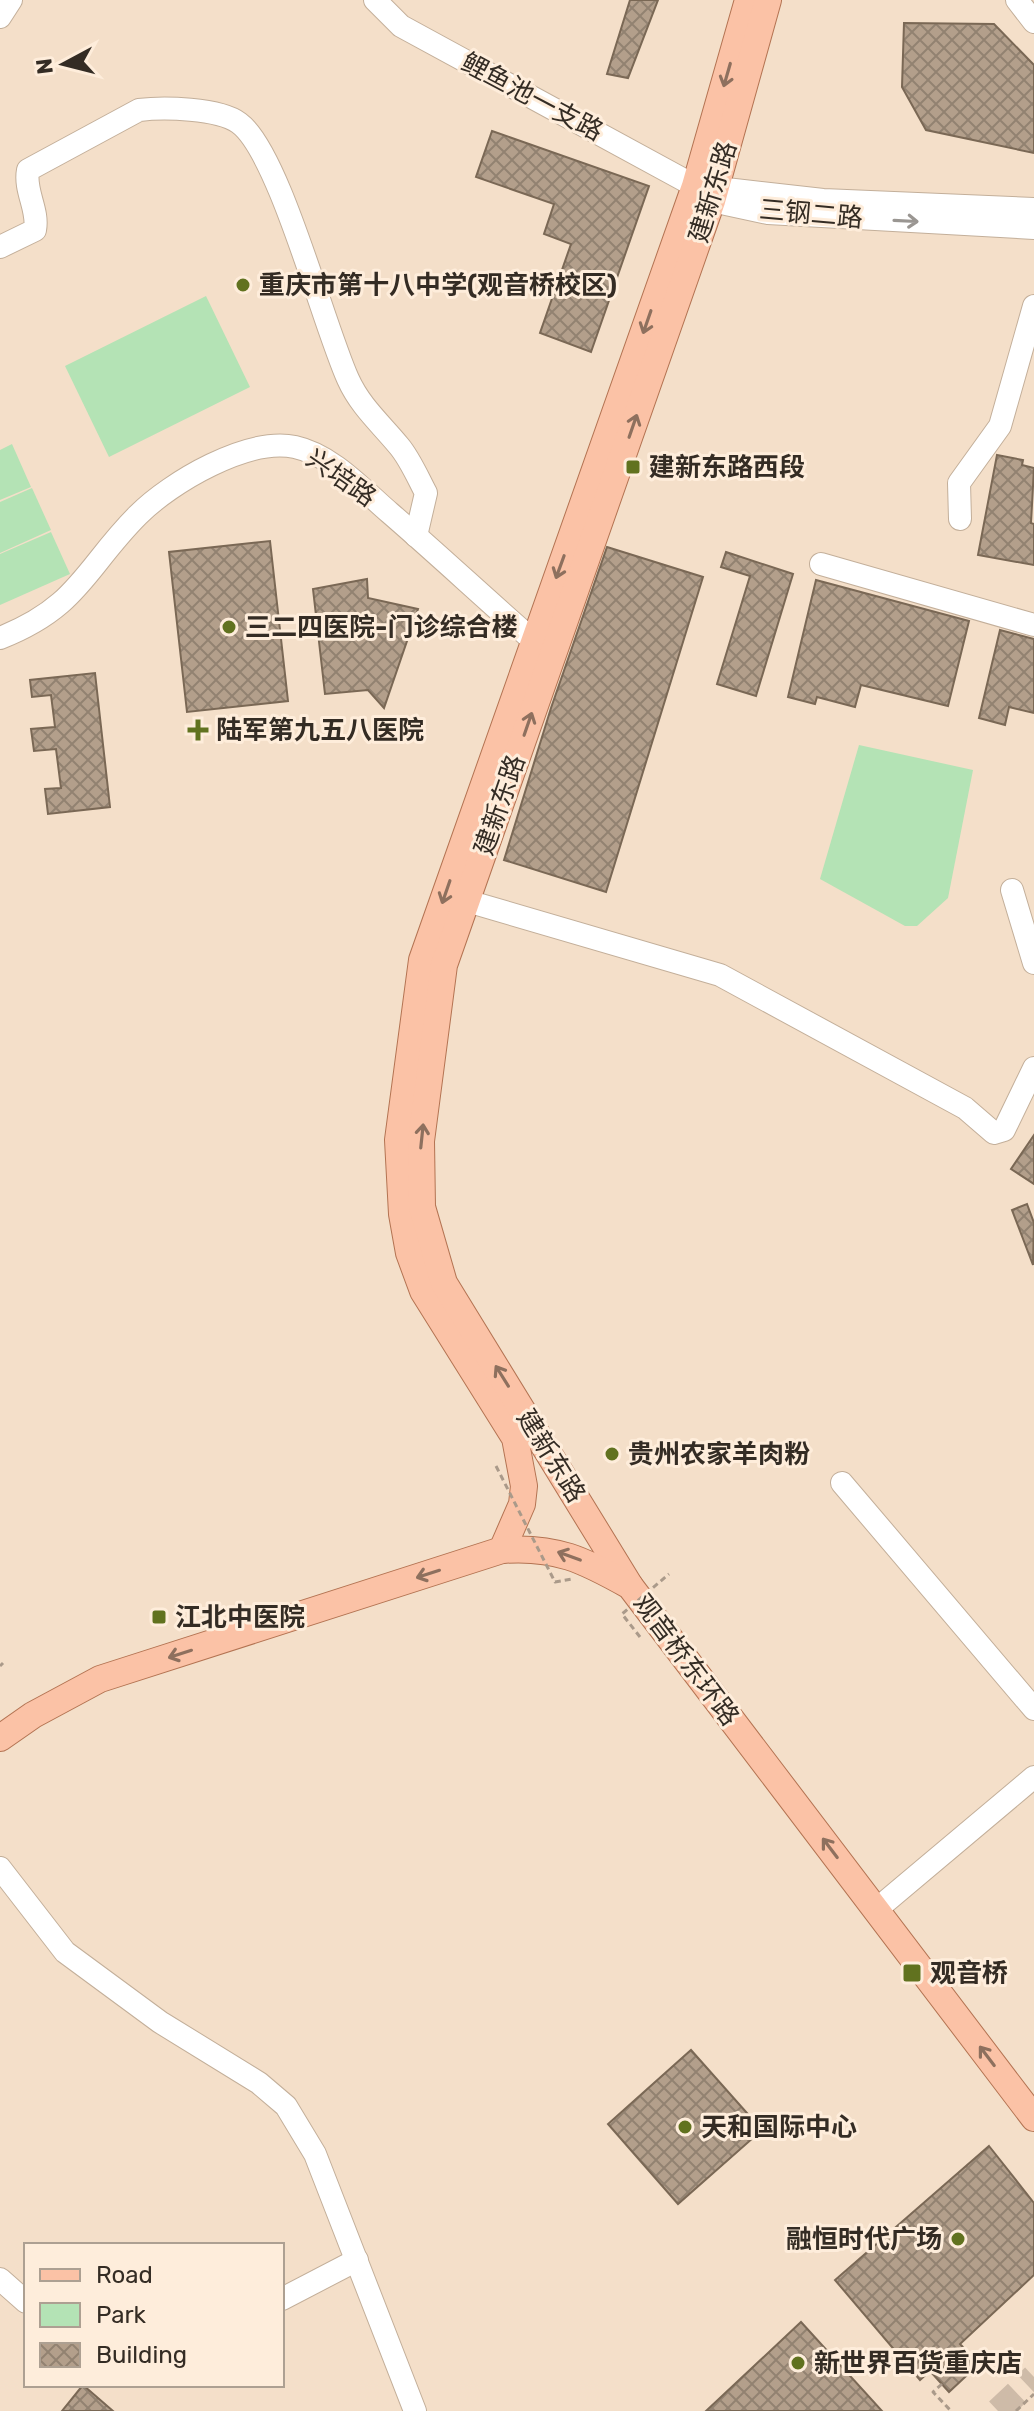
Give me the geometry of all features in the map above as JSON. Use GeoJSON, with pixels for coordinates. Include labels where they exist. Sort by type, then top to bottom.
{"type":"FeatureCollection","features":[{"type":"Feature","properties":{"kind":"main road","name":"建新东路"},"geometry":{"type":"LineString","coordinates":[[708,191],[748,0]]}},
{"type":"Feature","properties":{"kind":"main road","name":"建新东路"},"geometry":{"type":"LineString","coordinates":[[502,1550],[522,1504],[522,1463],[515,1438],[423,1291],[409,1253],[402,1214],[398,1140],[422,960],[542,649],[708,191],[768,0]]}},
{"type":"Feature","properties":{"kind":"main road","name":"建新东路"},"geometry":{"type":"LineString","coordinates":[[542,649],[467,901],[444,965],[421,1141],[422,1207],[444,1283],[630,1586]]}},
{"type":"Feature","properties":{"kind":"main road","name":"观音桥东环路"},"geometry":{"type":"LineString","coordinates":[[0,1738],[33,1715],[100,1679],[502,1550],[553,1550],[587,1562],[630,1586],[1034,2118]]}},
{"type":"Feature","properties":{"kind":"street"},"geometry":{"type":"LineString","coordinates":[[0,17],[11,0]]}},
{"type":"Feature","properties":{"kind":"street","name":"鲤鱼池一支路"},"geometry":{"type":"LineString","coordinates":[[375,0],[401,26],[708,191]]}},
{"type":"Feature","properties":{"kind":"street"},"geometry":{"type":"LineString","coordinates":[[1017,0],[1034,22]]}},
{"type":"Feature","properties":{"kind":"street"},"geometry":{"type":"LineString","coordinates":[[0,247],[35,230],[37,221],[25,185],[28,170],[139,110],[157,108],[220,115],[239,122],[268,160],[348,381],[370,416],[401,448],[426,493],[416,536]]}},
{"type":"Feature","properties":{"kind":"street","name":"三钢二路"},"geometry":{"type":"LineString","coordinates":[[708,191],[1034,209]]}},
{"type":"Feature","properties":{"kind":"street","name":"三钢二路"},"geometry":{"type":"LineString","coordinates":[[708,191],[807,216],[1034,228]]}},
{"type":"Feature","properties":{"kind":"street"},"geometry":{"type":"LineString","coordinates":[[960,519],[959,483],[1000,426],[1034,306]]}},
{"type":"Feature","properties":{"kind":"street","name":"兴培路"},"geometry":{"type":"LineString","coordinates":[[0,638],[26,627],[58,607],[86,580],[154,499],[179,483],[247,451],[273,446],[297,447],[322,459],[416,536],[542,649]]}},
{"type":"Feature","properties":{"kind":"street"},"geometry":{"type":"LineString","coordinates":[[821,564],[1034,625]]}},
{"type":"Feature","properties":{"kind":"street"},"geometry":{"type":"LineString","coordinates":[[1012,890],[1034,963]]}},
{"type":"Feature","properties":{"kind":"street"},"geometry":{"type":"LineString","coordinates":[[467,901],[720,975],[965,1108],[994,1133],[1004,1130],[1034,1068]]}},
{"type":"Feature","properties":{"kind":"street"},"geometry":{"type":"LineString","coordinates":[[842,1483],[1034,1709]]}},
{"type":"Feature","properties":{"kind":"street"},"geometry":{"type":"LineString","coordinates":[[877,1909],[1034,1777]]}},
{"type":"Feature","properties":{"kind":"street"},"geometry":{"type":"LineString","coordinates":[[0,1868],[65,1952],[160,2022],[259,2083],[286,2106],[315,2154],[415,2411]]}},
{"type":"Feature","properties":{"kind":"street"},"geometry":{"type":"LineString","coordinates":[[284,2298],[357,2260]]}},
{"type":"Feature","properties":{"kind":"street"},"geometry":{"type":"LineString","coordinates":[[0,2279],[24,2300]]}},
{"type":"Feature","properties":{"kind":"path"},"geometry":{"type":"LineString","coordinates":[[496,1466],[555,1582],[572,1579]]}},
{"type":"Feature","properties":{"kind":"path"},"geometry":{"type":"LineString","coordinates":[[640,1637],[622,1614],[669,1574]]}},
{"type":"Feature","properties":{"kind":"path"},"geometry":{"type":"LineString","coordinates":[[942,2384],[933,2392],[951,2411]]}},
{"type":"Feature","properties":{"kind":"path"},"geometry":{"type":"LineString","coordinates":[[1016,2411],[1034,2394]]}},
{"type":"Feature","properties":{"kind":"green space"},"geometry":{"type":"Polygon","coordinates":[[[206,296],[250,387],[109,457],[65,366],[206,296]]]}},
{"type":"Feature","properties":{"kind":"green space"},"geometry":{"type":"Polygon","coordinates":[[[12,444],[31,487],[0,500],[0,450],[12,444]]]}},
{"type":"Feature","properties":{"kind":"green space"},"geometry":{"type":"Polygon","coordinates":[[[32,488],[51,530],[0,553],[0,502],[32,488]]]}},
{"type":"Feature","properties":{"kind":"green space"},"geometry":{"type":"Polygon","coordinates":[[[51,532],[70,574],[0,605],[0,554],[51,532]]]}},
{"type":"Feature","properties":{"kind":"green space"},"geometry":{"type":"Polygon","coordinates":[[[859,745],[973,770],[948,898],[917,926],[905,926],[820,879],[859,745]]]}},
{"type":"Feature","properties":{"kind":"building"},"geometry":{"type":"Polygon","coordinates":[[[630,0],[658,0],[628,78],[607,74],[630,0]]]}},
{"type":"Feature","properties":{"kind":"building"},"geometry":{"type":"Polygon","coordinates":[[[904,23],[994,24],[1034,65],[1034,153],[926,130],[902,87],[904,23]]]}},
{"type":"Feature","properties":{"kind":"building"},"geometry":{"type":"Polygon","coordinates":[[[492,131],[649,186],[591,352],[540,333],[571,244],[544,234],[554,204],[476,177],[492,131]]]}},
{"type":"Feature","properties":{"kind":"building"},"geometry":{"type":"Polygon","coordinates":[[[997,455],[1023,460],[1022,465],[1034,468],[1031,523],[1034,524],[1034,565],[978,555],[997,455]]]}},
{"type":"Feature","properties":{"kind":"building","name":"三二四医院-门诊综合楼"},"geometry":{"type":"Polygon","coordinates":[[[270,541],[288,701],[187,712],[169,552],[270,541]]]}},
{"type":"Feature","properties":{"kind":"building"},"geometry":{"type":"Polygon","coordinates":[[[607,547],[703,577],[606,892],[504,860],[551,708],[607,547]]]}},
{"type":"Feature","properties":{"kind":"building"},"geometry":{"type":"Polygon","coordinates":[[[726,552],[793,574],[756,696],[717,684],[750,576],[721,567],[726,552]]]}},
{"type":"Feature","properties":{"kind":"building"},"geometry":{"type":"Polygon","coordinates":[[[367,579],[368,598],[418,609],[384,708],[368,690],[325,694],[313,589],[367,579]]]}},
{"type":"Feature","properties":{"kind":"building"},"geometry":{"type":"Polygon","coordinates":[[[816,580],[969,621],[948,706],[861,685],[855,707],[817,697],[815,704],[788,697],[816,580]]]}},
{"type":"Feature","properties":{"kind":"building"},"geometry":{"type":"Polygon","coordinates":[[[1000,630],[1034,639],[1034,713],[1009,707],[1005,725],[979,718],[1000,630]]]}},
{"type":"Feature","properties":{"kind":"building"},"geometry":{"type":"Polygon","coordinates":[[[95,673],[110,807],[48,814],[45,789],[61,788],[56,749],[34,751],[31,729],[55,727],[51,695],[32,697],[30,680],[95,673]]]}},
{"type":"Feature","properties":{"kind":"building"},"geometry":{"type":"Polygon","coordinates":[[[1034,1135],[1034,1184],[1011,1169],[1034,1135]]]}},
{"type":"Feature","properties":{"kind":"building"},"geometry":{"type":"Polygon","coordinates":[[[1027,1204],[1034,1223],[1033,1265],[1012,1210],[1027,1204]]]}},
{"type":"Feature","properties":{"kind":"building","name":"天和国际中心"},"geometry":{"type":"Polygon","coordinates":[[[691,2050],[762,2130],[678,2204],[608,2124],[691,2050]]]}},
{"type":"Feature","properties":{"kind":"building","name":"融恒时代广场"},"geometry":{"type":"Polygon","coordinates":[[[989,2146],[1034,2203],[1034,2275],[960,2344],[979,2364],[949,2392],[930,2371],[920,2380],[835,2280],[989,2146]]]}},
{"type":"Feature","properties":{"kind":"building","name":"新世界百货重庆店"},"geometry":{"type":"Polygon","coordinates":[[[801,2322],[882,2411],[706,2411],[801,2322]]]}},
{"type":"Feature","properties":{"kind":"building"},"geometry":{"type":"Polygon","coordinates":[[[81,2387],[85,2387],[113,2411],[62,2411],[81,2387]]]}},
{"type":"Feature","properties":{"kind":"tunnel"},"geometry":{"type":"LineString","coordinates":[[998,2411],[1034,2377]]}},
{"type":"Feature","properties":{"kind":"place","name":"重庆市第十八中学(观音桥校区)"},"geometry":{"type":"Point","coordinates":[243,285]}},
{"type":"Feature","properties":{"kind":"place","name":"建新东路西段"},"geometry":{"type":"Point","coordinates":[633,467]}},
{"type":"Feature","properties":{"kind":"place","name":"三二四医院-门诊综合楼"},"geometry":{"type":"Point","coordinates":[229,627]}},
{"type":"Feature","properties":{"kind":"place","name":"陆军第九五八医院"},"geometry":{"type":"Point","coordinates":[198,730]}},
{"type":"Feature","properties":{"kind":"place","name":"贵州农家羊肉粉"},"geometry":{"type":"Point","coordinates":[612,1454]}},
{"type":"Feature","properties":{"kind":"place","name":"江北中医院"},"geometry":{"type":"Point","coordinates":[159,1617]}},
{"type":"Feature","properties":{"kind":"place","name":"观音桥"},"geometry":{"type":"Point","coordinates":[912,1973]}},
{"type":"Feature","properties":{"kind":"place","name":"天和国际中心"},"geometry":{"type":"Point","coordinates":[685,2127]}},
{"type":"Feature","properties":{"kind":"place","name":"融恒时代广场"},"geometry":{"type":"Point","coordinates":[958,2239]}},
{"type":"Feature","properties":{"kind":"place","name":"新世界百货重庆店"},"geometry":{"type":"Point","coordinates":[798,2363]}}]}
